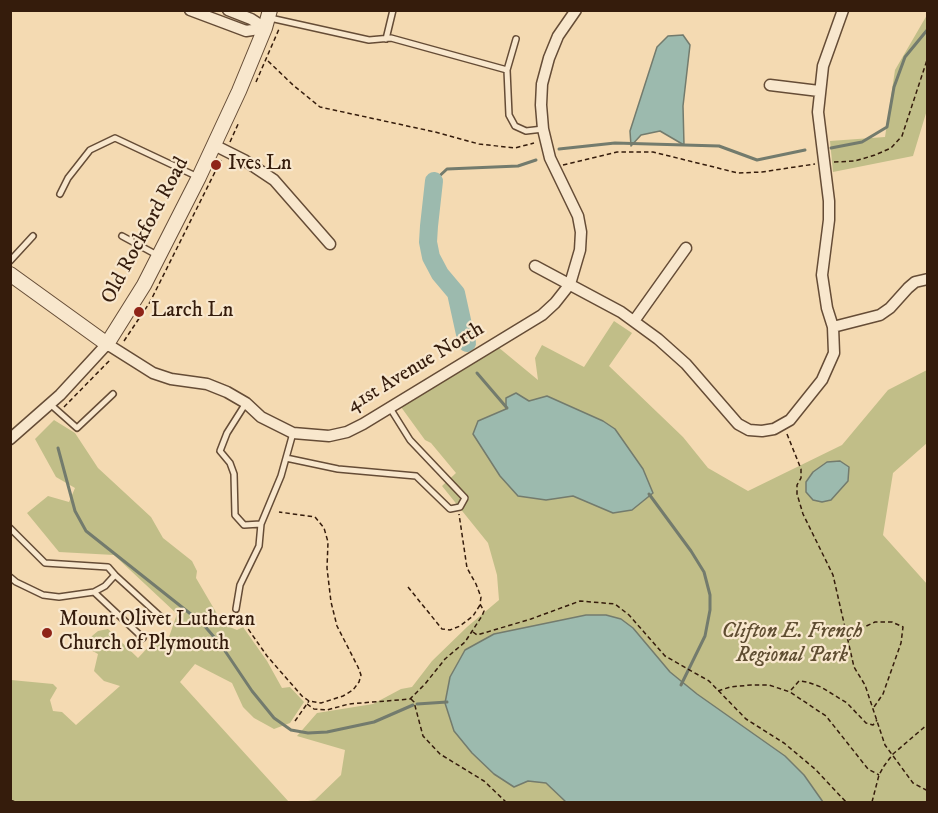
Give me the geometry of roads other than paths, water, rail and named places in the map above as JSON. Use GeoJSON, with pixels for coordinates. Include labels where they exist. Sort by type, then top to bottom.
{"type":"FeatureCollection","features":[{"type":"Feature","properties":{"kind":"street"},"geometry":{"type":"LineString","coordinates":[[190,10],[246,31],[268,18]]}},
{"type":"Feature","properties":{"kind":"street","name":"41st Avenue North"},"geometry":{"type":"LineString","coordinates":[[106,344],[153,373],[171,379],[207,384],[227,392],[246,403],[268,421],[292,433],[329,436],[347,432],[363,424],[542,315],[570,284],[580,250],[581,232],[574,208],[554,167],[544,134],[542,84],[558,36],[576,10]]}},
{"type":"Feature","properties":{"kind":"street"},"geometry":{"type":"LineString","coordinates":[[535,266],[634,321],[686,364],[738,424],[749,430],[762,431],[784,425],[800,410],[822,380],[834,353],[833,327],[826,308],[822,275],[830,220],[818,112],[823,66],[843,10]]}},
{"type":"Feature","properties":{"kind":"street"},"geometry":{"type":"LineString","coordinates":[[230,11],[251,19],[268,18]]}},
{"type":"Feature","properties":{"kind":"street","name":"Old Rockford Road"},"geometry":{"type":"LineString","coordinates":[[10,439],[85,369],[106,344],[140,293],[214,145],[257,50],[268,18]]}},
{"type":"Feature","properties":{"kind":"street"},"geometry":{"type":"LineString","coordinates":[[770,85],[819,91]]}},
{"type":"Feature","properties":{"kind":"street"},"geometry":{"type":"LineString","coordinates":[[214,145],[244,159],[274,180],[330,244]]}},
{"type":"Feature","properties":{"kind":"street"},"geometry":{"type":"LineString","coordinates":[[634,321],[686,248]]}},
{"type":"Feature","properties":{"kind":"street"},"geometry":{"type":"LineString","coordinates":[[10,274],[106,344]]}},
{"type":"Feature","properties":{"kind":"street"},"geometry":{"type":"LineString","coordinates":[[833,327],[880,315],[915,282],[927,279]]}},
{"type":"Feature","properties":{"kind":"lane"},"geometry":{"type":"LineString","coordinates":[[386,39],[393,10]]}},
{"type":"Feature","properties":{"kind":"lane"},"geometry":{"type":"LineString","coordinates":[[228,24],[230,11]]}},
{"type":"Feature","properties":{"kind":"lane"},"geometry":{"type":"LineString","coordinates":[[268,18],[369,40],[386,39],[507,70]]}},
{"type":"Feature","properties":{"kind":"lane"},"geometry":{"type":"LineString","coordinates":[[516,39],[507,70],[509,115],[515,126],[526,131],[544,134]]}},
{"type":"Feature","properties":{"kind":"lane"},"geometry":{"type":"LineString","coordinates":[[60,194],[68,178],[90,150],[115,138],[199,177]]}},
{"type":"Feature","properties":{"kind":"lane"},"geometry":{"type":"LineString","coordinates":[[10,261],[33,236]]}},
{"type":"Feature","properties":{"kind":"lane"},"geometry":{"type":"LineString","coordinates":[[122,236],[160,257]]}},
{"type":"Feature","properties":{"kind":"lane"},"geometry":{"type":"LineString","coordinates":[[50,404],[77,429],[113,394]]}},
{"type":"Feature","properties":{"kind":"lane"},"geometry":{"type":"LineString","coordinates":[[246,403],[227,433],[220,451],[230,463],[234,474],[235,515],[244,525],[261,524]]}},
{"type":"Feature","properties":{"kind":"lane"},"geometry":{"type":"LineString","coordinates":[[286,458],[329,467],[416,476],[450,509],[460,507],[465,498],[410,440],[390,406]]}},
{"type":"Feature","properties":{"kind":"lane"},"geometry":{"type":"LineString","coordinates":[[236,609],[240,585],[259,546],[261,524],[286,458],[292,433]]}},
{"type":"Feature","properties":{"kind":"lane"},"geometry":{"type":"LineString","coordinates":[[10,528],[45,563],[108,567],[161,617]]}},
{"type":"Feature","properties":{"kind":"lane"},"geometry":{"type":"LineString","coordinates":[[10,577],[43,595],[59,597],[94,592],[105,586],[115,575]]}},
{"type":"Feature","properties":{"kind":"lane"},"geometry":{"type":"LineString","coordinates":[[94,592],[143,638]]}},
{"type":"Feature","properties":{"kind":"waterway"},"geometry":{"type":"LineString","coordinates":[[831,148],[862,142],[887,127],[894,87],[905,57],[928,29]]}},
{"type":"Feature","properties":{"kind":"waterway"},"geometry":{"type":"LineString","coordinates":[[559,149],[615,143],[719,146],[757,160],[805,150]]}},
{"type":"Feature","properties":{"kind":"waterway"},"geometry":{"type":"LineString","coordinates":[[434,181],[447,169],[518,166],[536,160]]}},
{"type":"Feature","properties":{"kind":"waterway"},"geometry":{"type":"LineString","coordinates":[[434,181],[428,242],[431,257],[440,274],[456,293],[467,343]]}},
{"type":"Feature","properties":{"kind":"waterway"},"geometry":{"type":"LineString","coordinates":[[477,373],[507,408]]}},
{"type":"Feature","properties":{"kind":"waterway"},"geometry":{"type":"LineString","coordinates":[[58,448],[75,511],[86,531],[202,623],[221,645],[252,691],[274,718],[291,730],[308,733],[327,732],[374,722],[413,705]]}},
{"type":"Feature","properties":{"kind":"waterway"},"geometry":{"type":"LineString","coordinates":[[649,494],[704,572],[710,595],[710,610],[705,636],[681,685]]}},
{"type":"Feature","properties":{"kind":"waterway"},"geometry":{"type":"LineString","coordinates":[[417,704],[447,702]]}},
{"type":"Feature","properties":{"kind":"place","name":"Ives Ln"},"geometry":{"type":"Point","coordinates":[216,165]}},
{"type":"Feature","properties":{"kind":"place","name":"Larch Ln"},"geometry":{"type":"Point","coordinates":[139,312]}},
{"type":"Feature","properties":{"kind":"place","name":"Mount Olivet Lutheran Church of Plymouth"},"geometry":{"type":"Point","coordinates":[47,633]}},
{"type":"Feature","properties":{"kind":"park label","name":"Clifton E. French Regional Park"},"geometry":{"type":"Point","coordinates":[792,645]}}]}
